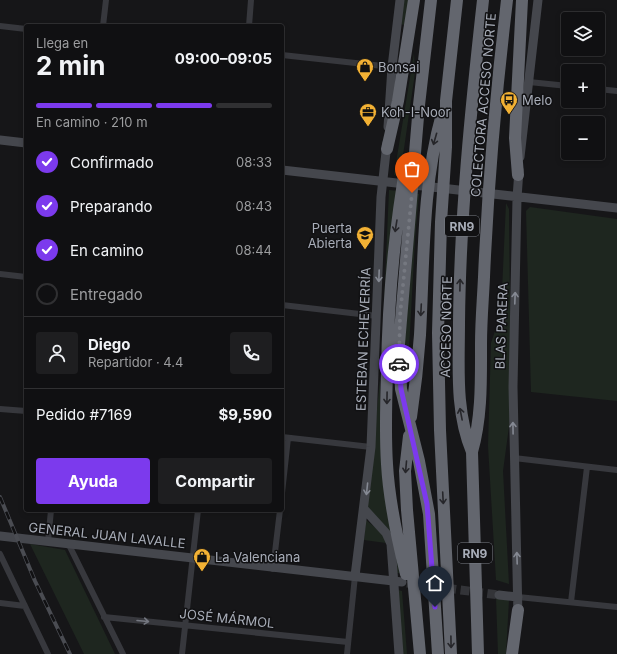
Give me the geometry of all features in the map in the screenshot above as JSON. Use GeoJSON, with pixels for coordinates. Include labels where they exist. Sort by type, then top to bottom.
{"type":"FeatureCollection","features":[{"type":"Feature","properties":{"kind":"highway"},"geometry":{"type":"LineString","coordinates":[[387,149],[398,101],[414,0]]}},
{"type":"Feature","properties":{"kind":"highway"},"geometry":{"type":"LineString","coordinates":[[431,0],[419,106],[400,316],[399,344],[401,389],[419,461],[429,514],[438,654]]}},
{"type":"Feature","properties":{"kind":"highway","name":"ACCESO NORTE"},"geometry":{"type":"LineString","coordinates":[[451,654],[440,438],[438,364],[439,275],[446,147],[446,101],[457,0]]}},
{"type":"Feature","properties":{"kind":"highway","name":"ACCESO NORTE"},"geometry":{"type":"LineString","coordinates":[[478,654],[472,452],[466,436],[459,401],[460,305],[465,177],[483,0]]}},
{"type":"Feature","properties":{"kind":"highway","name":"COLECTORA ACCESO NORTE"},"geometry":{"type":"LineString","coordinates":[[472,452],[477,433],[481,403],[481,332],[487,213],[495,103],[507,0]]}},
{"type":"Feature","properties":{"kind":"highway"},"geometry":{"type":"LineString","coordinates":[[518,175],[515,138],[522,0]]}},
{"type":"Feature","properties":{"kind":"highway"},"geometry":{"type":"LineString","coordinates":[[420,654],[405,471],[418,361],[425,225],[433,146],[446,101]]}},
{"type":"Feature","properties":{"kind":"highway"},"geometry":{"type":"LineString","coordinates":[[415,605],[399,547],[388,485],[386,446],[388,306],[394,239],[407,161],[419,106]]}},
{"type":"Feature","properties":{"kind":"highway"},"geometry":{"type":"LineString","coordinates":[[512,654],[518,610]]}},
{"type":"Feature","properties":{"kind":"street"},"geometry":{"type":"LineString","coordinates":[[103,24],[106,0]]}},
{"type":"Feature","properties":{"kind":"street"},"geometry":{"type":"LineString","coordinates":[[248,24],[251,0]]}},
{"type":"Feature","properties":{"kind":"street","name":"ESTEBAN ECHEVERRÍA"},"geometry":{"type":"LineString","coordinates":[[347,654],[355,576],[365,510],[371,447],[383,181],[387,149],[392,67],[400,0]]}},
{"type":"Feature","properties":{"kind":"street","name":"BLAS PARERA"},"geometry":{"type":"LineString","coordinates":[[517,654],[518,597],[513,387],[517,198],[518,175],[538,0]]}},
{"type":"Feature","properties":{"kind":"street"},"geometry":{"type":"LineString","coordinates":[[0,26],[24,29]]}},
{"type":"Feature","properties":{"kind":"street"},"geometry":{"type":"LineString","coordinates":[[284,55],[392,67]]}},
{"type":"Feature","properties":{"kind":"street"},"geometry":{"type":"LineString","coordinates":[[529,82],[561,85]]}},
{"type":"Feature","properties":{"kind":"street"},"geometry":{"type":"LineString","coordinates":[[605,90],[617,91]]}},
{"type":"Feature","properties":{"kind":"street"},"geometry":{"type":"LineString","coordinates":[[0,140],[24,143]]}},
{"type":"Feature","properties":{"kind":"street"},"geometry":{"type":"LineString","coordinates":[[284,170],[394,182],[517,198],[617,208]]}},
{"type":"Feature","properties":{"kind":"street"},"geometry":{"type":"LineString","coordinates":[[0,274],[24,277]]}},
{"type":"Feature","properties":{"kind":"street"},"geometry":{"type":"LineString","coordinates":[[284,305],[377,316]]}},
{"type":"Feature","properties":{"kind":"street"},"geometry":{"type":"LineString","coordinates":[[0,409],[24,411]]}},
{"type":"Feature","properties":{"kind":"street"},"geometry":{"type":"LineString","coordinates":[[284,456],[285,438],[371,447]]}},
{"type":"Feature","properties":{"kind":"street"},"geometry":{"type":"LineString","coordinates":[[514,458],[617,470]]}},
{"type":"Feature","properties":{"kind":"street"},"geometry":{"type":"LineString","coordinates":[[571,602],[587,466]]}},
{"type":"Feature","properties":{"kind":"street"},"geometry":{"type":"LineString","coordinates":[[365,510],[389,538],[399,582],[399,654]]}},
{"type":"Feature","properties":{"kind":"street"},"geometry":{"type":"LineString","coordinates":[[48,542],[51,512]]}},
{"type":"Feature","properties":{"kind":"street"},"geometry":{"type":"LineString","coordinates":[[182,654],[194,558],[198,512]]}},
{"type":"Feature","properties":{"kind":"street"},"geometry":{"type":"LineString","coordinates":[[273,568],[280,512]]}},
{"type":"Feature","properties":{"kind":"street","name":"GENERAL JUAN LAVALLE"},"geometry":{"type":"LineString","coordinates":[[0,536],[399,582]]}},
{"type":"Feature","properties":{"kind":"street"},"geometry":{"type":"LineString","coordinates":[[69,545],[123,654]]}},
{"type":"Feature","properties":{"kind":"street"},"geometry":{"type":"LineString","coordinates":[[0,554],[48,654]]}},
{"type":"Feature","properties":{"kind":"street"},"geometry":{"type":"LineString","coordinates":[[499,594],[617,607]]}},
{"type":"Feature","properties":{"kind":"street"},"geometry":{"type":"LineString","coordinates":[[0,603],[25,606]]}},
{"type":"Feature","properties":{"kind":"street","name":"JOSÉ MÁRMOL"},"geometry":{"type":"LineString","coordinates":[[104,617],[348,642]]}},
{"type":"Feature","properties":{"kind":"shaded area"},"geometry":{"type":"Polygon","coordinates":[[[403,0],[409,0],[404,25],[400,24],[403,0]]]}},
{"type":"Feature","properties":{"kind":"shaded area"},"geometry":{"type":"Polygon","coordinates":[[[414,53],[415,73],[400,176],[394,175],[414,53]]]}},
{"type":"Feature","properties":{"kind":"shaded area"},"geometry":{"type":"Polygon","coordinates":[[[389,190],[399,191],[384,303],[389,190]]]}},
{"type":"Feature","properties":{"kind":"shaded area"},"geometry":{"type":"Polygon","coordinates":[[[417,194],[419,194],[407,386],[403,341],[417,194]]]}},
{"type":"Feature","properties":{"kind":"shaded area"},"geometry":{"type":"Polygon","coordinates":[[[506,203],[509,209],[511,412],[503,471],[509,584],[496,580],[488,446],[491,343],[501,313],[506,203]]]}},
{"type":"Feature","properties":{"kind":"shaded area"},"geometry":{"type":"Polygon","coordinates":[[[530,207],[617,219],[617,401],[531,392],[526,211],[530,207]]]}},
{"type":"Feature","properties":{"kind":"shaded area"},"geometry":{"type":"Polygon","coordinates":[[[380,379],[381,437],[400,573],[396,573],[393,544],[367,506],[380,379]]]}},
{"type":"Feature","properties":{"kind":"shaded area"},"geometry":{"type":"Polygon","coordinates":[[[366,520],[382,533],[386,543],[364,540],[366,520]]]}},
{"type":"Feature","properties":{"kind":"shaded area"},"geometry":{"type":"Polygon","coordinates":[[[30,544],[65,550],[115,654],[84,654],[30,544]]]}},
{"type":"Feature","properties":{"kind":"shaded area"},"geometry":{"type":"Polygon","coordinates":[[[398,590],[402,591],[407,654],[403,654],[398,590]]]}},
{"type":"Feature","properties":{"kind":"shaded area"},"geometry":{"type":"Polygon","coordinates":[[[496,598],[509,600],[506,654],[498,654],[496,598]]]}},
{"type":"Feature","properties":{"kind":"tunnel"},"geometry":{"type":"LineString","coordinates":[[407,583],[499,595]]}},
{"type":"Feature","properties":{"kind":"railway"},"geometry":{"type":"LineString","coordinates":[[0,497],[35,581],[70,654]]}},
{"type":"Feature","properties":{"kind":"way so far"},"geometry":{"type":"LineString","coordinates":[[399,364],[400,316],[412,193]]}},
{"type":"Feature","properties":{"kind":"place","name":"Bonsai"},"geometry":{"type":"Point","coordinates":[365,82]}},
{"type":"Feature","properties":{"kind":"place","name":"Melo"},"geometry":{"type":"Point","coordinates":[509,115]}},
{"type":"Feature","properties":{"kind":"place","name":"Koh-I-Noor"},"geometry":{"type":"Point","coordinates":[368,127]}},
{"type":"Feature","properties":{"kind":"place","name":"Puerta Abierta"},"geometry":{"type":"Point","coordinates":[365,250]}},
{"type":"Feature","properties":{"kind":"place","name":"La Valenciana"},"geometry":{"type":"Point","coordinates":[202,572]}},
{"type":"Feature","properties":{"kind":"route"},"geometry":{"type":"LineString","coordinates":[[399,364],[401,389],[426,493],[433,559],[435,607]]}}]}
